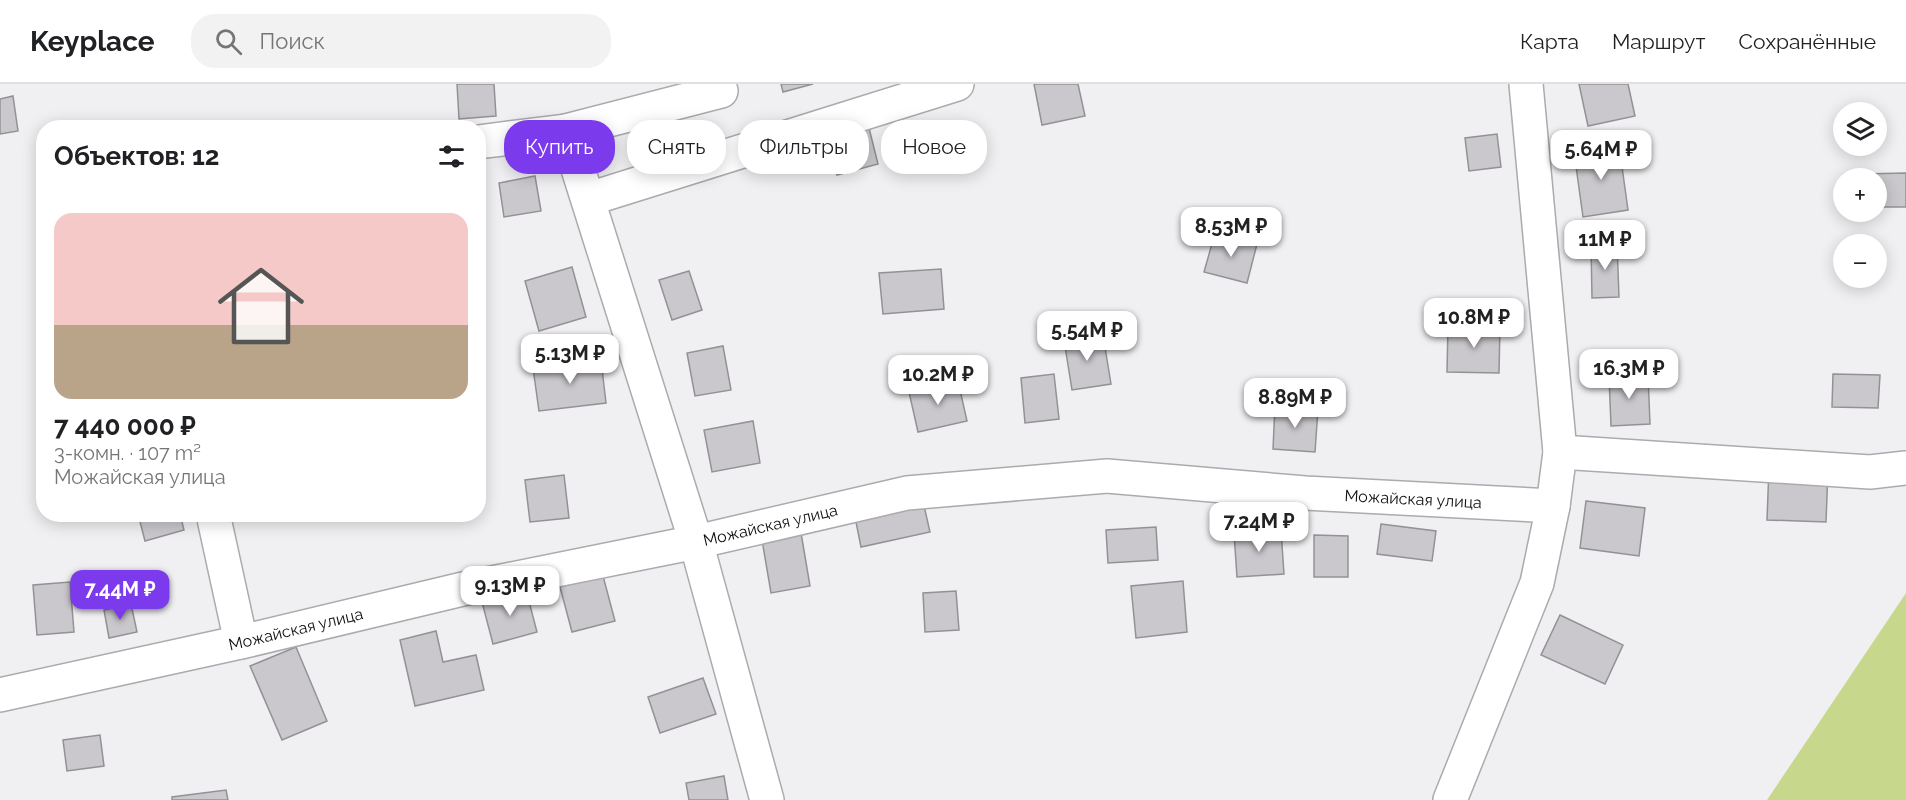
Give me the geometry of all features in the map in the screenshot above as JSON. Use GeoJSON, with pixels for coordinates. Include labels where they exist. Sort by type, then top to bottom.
{"type":"FeatureCollection","features":[{"type":"Feature","properties":{"kind":"street"},"geometry":{"type":"LineString","coordinates":[[606,120],[722,91],[719,84]]}},
{"type":"Feature","properties":{"kind":"street"},"geometry":{"type":"LineString","coordinates":[[589,199],[957,84]]}},
{"type":"Feature","properties":{"kind":"street"},"geometry":{"type":"LineString","coordinates":[[1450,800],[1537,583],[1553,506],[1560,452],[1526,84]]}},
{"type":"Feature","properties":{"kind":"street"},"geometry":{"type":"LineString","coordinates":[[486,141],[504,138]]}},
{"type":"Feature","properties":{"kind":"street"},"geometry":{"type":"LineString","coordinates":[[581,174],[696,543],[767,800]]}},
{"type":"Feature","properties":{"kind":"street"},"geometry":{"type":"LineString","coordinates":[[1560,452],[1870,471],[1906,468]]}},
{"type":"Feature","properties":{"kind":"street","name":"Можайская улица"},"geometry":{"type":"LineString","coordinates":[[0,695],[241,642],[467,588],[696,543],[907,493],[1107,476],[1305,493],[1553,506]]}},
{"type":"Feature","properties":{"kind":"street"},"geometry":{"type":"LineString","coordinates":[[215,522],[241,642]]}},
{"type":"Feature","properties":{"kind":"green space"},"geometry":{"type":"Polygon","coordinates":[[[1906,593],[1906,800],[1767,800],[1906,593]]]}},
{"type":"Feature","properties":{"kind":"building"},"geometry":{"type":"Polygon","coordinates":[[[457,84],[494,84],[496,116],[459,119],[457,84]]]}},
{"type":"Feature","properties":{"kind":"building"},"geometry":{"type":"Polygon","coordinates":[[[781,84],[813,84],[783,92],[781,84]]]}},
{"type":"Feature","properties":{"kind":"building"},"geometry":{"type":"Polygon","coordinates":[[[1034,84],[1078,84],[1085,116],[1042,125],[1034,84]]]}},
{"type":"Feature","properties":{"kind":"building"},"geometry":{"type":"Polygon","coordinates":[[[1579,84],[1628,84],[1635,116],[1588,126],[1579,84]]]}},
{"type":"Feature","properties":{"kind":"building"},"geometry":{"type":"Polygon","coordinates":[[[13,96],[18,131],[0,134],[0,99],[13,96]]]}},
{"type":"Feature","properties":{"kind":"building"},"geometry":{"type":"Polygon","coordinates":[[[869,128],[878,164],[869,166],[869,128]]]}},
{"type":"Feature","properties":{"kind":"building"},"geometry":{"type":"Polygon","coordinates":[[[1497,134],[1501,167],[1469,171],[1465,138],[1497,134]]]}},
{"type":"Feature","properties":{"kind":"building"},"geometry":{"type":"Polygon","coordinates":[[[1619,145],[1628,210],[1583,217],[1574,152],[1619,145]]]}},
{"type":"Feature","properties":{"kind":"building"},"geometry":{"type":"Polygon","coordinates":[[[1887,173],[1906,173],[1906,207],[1887,207],[1887,173]]]}},
{"type":"Feature","properties":{"kind":"building"},"geometry":{"type":"Polygon","coordinates":[[[535,176],[541,211],[504,217],[499,183],[535,176]]]}},
{"type":"Feature","properties":{"kind":"building"},"geometry":{"type":"Polygon","coordinates":[[[1215,233],[1257,244],[1247,283],[1204,272],[1215,233]]]}},
{"type":"Feature","properties":{"kind":"building"},"geometry":{"type":"Polygon","coordinates":[[[1617,244],[1619,297],[1592,298],[1591,245],[1617,244]]]}},
{"type":"Feature","properties":{"kind":"building"},"geometry":{"type":"Polygon","coordinates":[[[572,267],[586,317],[539,331],[525,281],[572,267]]]}},
{"type":"Feature","properties":{"kind":"building"},"geometry":{"type":"Polygon","coordinates":[[[941,269],[944,309],[883,314],[879,273],[941,269]]]}},
{"type":"Feature","properties":{"kind":"building"},"geometry":{"type":"Polygon","coordinates":[[[689,271],[702,310],[672,320],[659,280],[689,271]]]}},
{"type":"Feature","properties":{"kind":"building"},"geometry":{"type":"Polygon","coordinates":[[[1448,325],[1500,326],[1499,373],[1447,372],[1448,325]]]}},
{"type":"Feature","properties":{"kind":"building"},"geometry":{"type":"Polygon","coordinates":[[[1103,335],[1111,384],[1072,390],[1064,340],[1103,335]]]}},
{"type":"Feature","properties":{"kind":"building"},"geometry":{"type":"Polygon","coordinates":[[[723,346],[731,390],[695,396],[687,353],[723,346]]]}},
{"type":"Feature","properties":{"kind":"building"},"geometry":{"type":"Polygon","coordinates":[[[601,360],[606,403],[539,411],[533,368],[601,360]]]}},
{"type":"Feature","properties":{"kind":"building"},"geometry":{"type":"Polygon","coordinates":[[[1054,374],[1059,419],[1025,423],[1021,378],[1054,374]]]}},
{"type":"Feature","properties":{"kind":"building"},"geometry":{"type":"Polygon","coordinates":[[[1833,374],[1880,375],[1878,408],[1832,407],[1833,374]]]}},
{"type":"Feature","properties":{"kind":"building"},"geometry":{"type":"Polygon","coordinates":[[[1648,375],[1650,424],[1611,426],[1609,376],[1648,375]]]}},
{"type":"Feature","properties":{"kind":"building"},"geometry":{"type":"Polygon","coordinates":[[[958,381],[967,421],[918,432],[909,392],[958,381]]]}},
{"type":"Feature","properties":{"kind":"building"},"geometry":{"type":"Polygon","coordinates":[[[1275,406],[1318,409],[1315,452],[1273,449],[1275,406]]]}},
{"type":"Feature","properties":{"kind":"building"},"geometry":{"type":"Polygon","coordinates":[[[753,421],[760,463],[712,472],[704,430],[753,421]]]}},
{"type":"Feature","properties":{"kind":"building"},"geometry":{"type":"Polygon","coordinates":[[[1769,467],[1828,469],[1826,522],[1767,520],[1769,467]]]}},
{"type":"Feature","properties":{"kind":"building"},"geometry":{"type":"Polygon","coordinates":[[[564,475],[569,518],[530,522],[525,480],[564,475]]]}},
{"type":"Feature","properties":{"kind":"building"},"geometry":{"type":"Polygon","coordinates":[[[922,497],[930,532],[861,547],[854,512],[922,497]]]}},
{"type":"Feature","properties":{"kind":"building"},"geometry":{"type":"Polygon","coordinates":[[[1586,501],[1645,508],[1639,556],[1580,548],[1586,501]]]}},
{"type":"Feature","properties":{"kind":"building"},"geometry":{"type":"Polygon","coordinates":[[[140,522],[182,522],[184,530],[145,541],[140,522]]]}},
{"type":"Feature","properties":{"kind":"building"},"geometry":{"type":"Polygon","coordinates":[[[1381,524],[1436,531],[1432,561],[1377,554],[1381,524]]]}},
{"type":"Feature","properties":{"kind":"building"},"geometry":{"type":"Polygon","coordinates":[[[800,527],[810,586],[771,593],[761,534],[800,527]]]}},
{"type":"Feature","properties":{"kind":"building"},"geometry":{"type":"Polygon","coordinates":[[[1156,527],[1158,560],[1108,563],[1106,530],[1156,527]]]}},
{"type":"Feature","properties":{"kind":"building"},"geometry":{"type":"Polygon","coordinates":[[[1281,530],[1284,574],[1237,577],[1234,533],[1281,530]]]}},
{"type":"Feature","properties":{"kind":"building"},"geometry":{"type":"Polygon","coordinates":[[[1314,535],[1348,536],[1348,577],[1314,577],[1314,535]]]}},
{"type":"Feature","properties":{"kind":"building"},"geometry":{"type":"Polygon","coordinates":[[[603,576],[615,621],[572,632],[560,587],[603,576]]]}},
{"type":"Feature","properties":{"kind":"building"},"geometry":{"type":"Polygon","coordinates":[[[1183,581],[1187,632],[1136,638],[1131,586],[1183,581]]]}},
{"type":"Feature","properties":{"kind":"building"},"geometry":{"type":"Polygon","coordinates":[[[70,582],[74,632],[37,635],[33,585],[70,582]]]}},
{"type":"Feature","properties":{"kind":"building"},"geometry":{"type":"Polygon","coordinates":[[[526,590],[537,632],[493,644],[482,602],[526,590]]]}},
{"type":"Feature","properties":{"kind":"building"},"geometry":{"type":"Polygon","coordinates":[[[956,591],[959,630],[925,632],[923,593],[956,591]]]}},
{"type":"Feature","properties":{"kind":"building"},"geometry":{"type":"Polygon","coordinates":[[[131,604],[137,632],[109,638],[104,610],[131,604]]]}},
{"type":"Feature","properties":{"kind":"building"},"geometry":{"type":"Polygon","coordinates":[[[1560,615],[1623,645],[1605,684],[1541,655],[1560,615]]]}},
{"type":"Feature","properties":{"kind":"building"},"geometry":{"type":"Polygon","coordinates":[[[436,631],[443,662],[476,655],[484,690],[415,706],[400,640],[436,631]]]}},
{"type":"Feature","properties":{"kind":"building"},"geometry":{"type":"Polygon","coordinates":[[[296,647],[327,721],[282,740],[250,666],[296,647]]]}},
{"type":"Feature","properties":{"kind":"building"},"geometry":{"type":"Polygon","coordinates":[[[703,678],[716,714],[660,733],[648,697],[703,678]]]}},
{"type":"Feature","properties":{"kind":"building"},"geometry":{"type":"Polygon","coordinates":[[[100,735],[104,766],[67,771],[63,740],[100,735]]]}},
{"type":"Feature","properties":{"kind":"building"},"geometry":{"type":"Polygon","coordinates":[[[724,776],[728,800],[689,800],[686,783],[724,776]]]}},
{"type":"Feature","properties":{"kind":"building"},"geometry":{"type":"Polygon","coordinates":[[[226,790],[228,800],[172,800],[172,797],[226,790]]]}}]}
